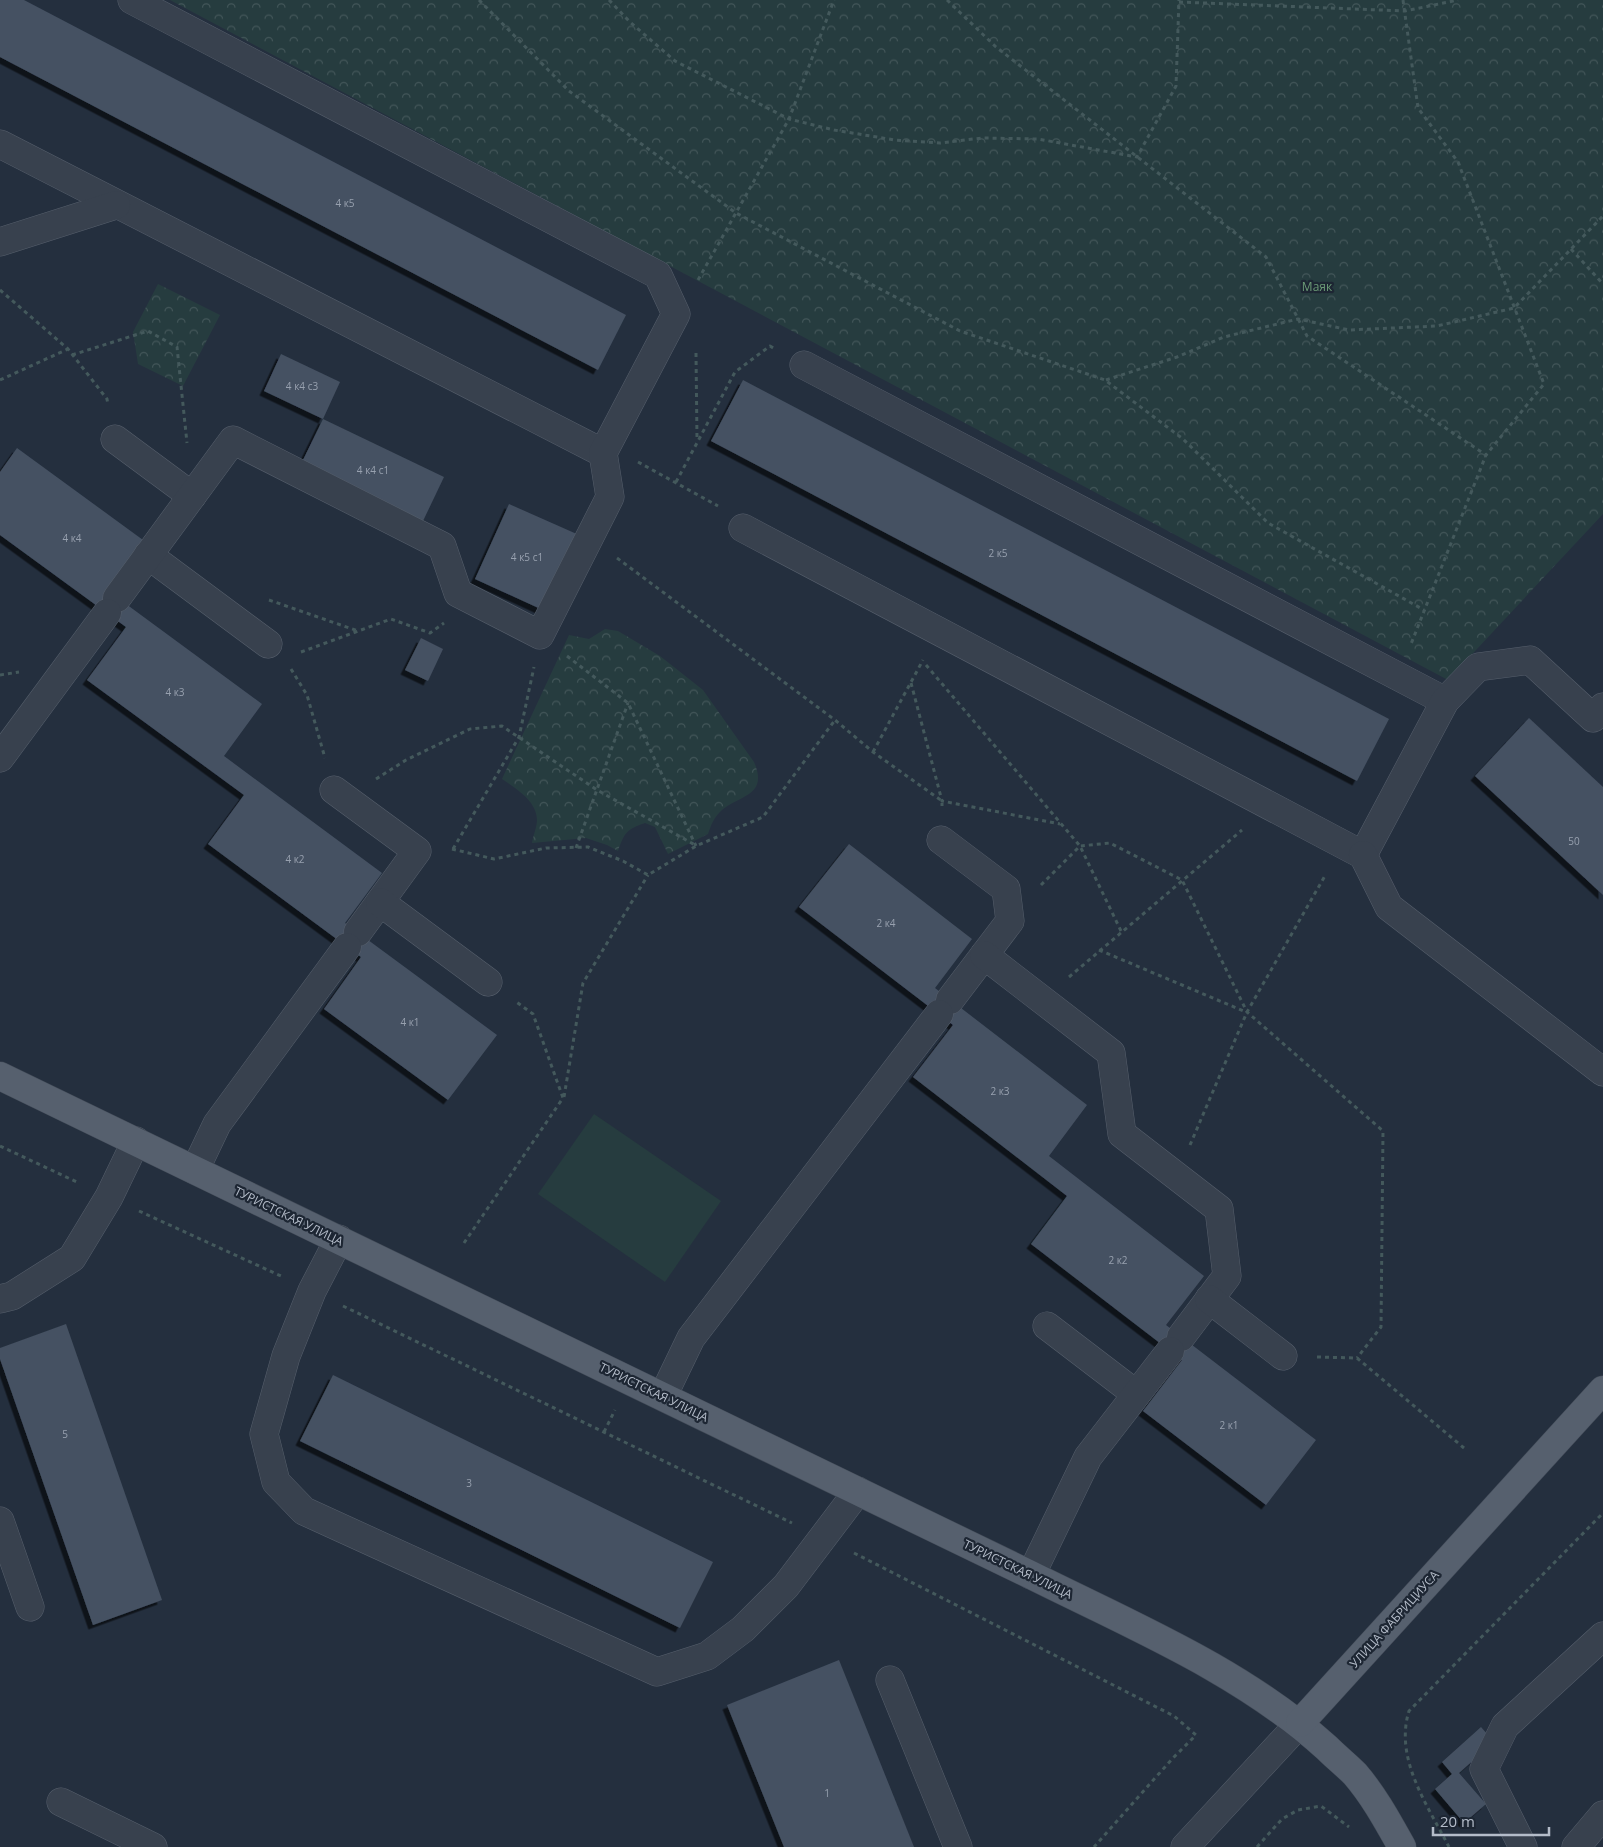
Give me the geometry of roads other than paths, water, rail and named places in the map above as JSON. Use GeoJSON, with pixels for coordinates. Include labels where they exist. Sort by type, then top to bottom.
{"type":"FeatureCollection","features":[{"type":"Feature","properties":{"kind":"main road","name":"ТУРИСТСКАЯ УЛИЦА"},"geometry":{"type":"LineString","coordinates":[[0,1076],[663,1396],[1201,1660],[1242,1684],[1300,1723],[1354,1774],[1385,1816],[1402,1847]]}},
{"type":"Feature","properties":{"kind":"main road","name":"УЛИЦА ФАБРИЦИУСА"},"geometry":{"type":"LineString","coordinates":[[1300,1723],[1603,1390]]}},
{"type":"Feature","properties":{"kind":"street"},"geometry":{"type":"LineString","coordinates":[[0,758],[233,440],[442,546],[458,593],[551,643],[586,545],[610,497],[603,453],[676,314],[658,275],[132,0]]}},
{"type":"Feature","properties":{"kind":"street"},"geometry":{"type":"LineString","coordinates":[[0,144],[603,453]]}},
{"type":"Feature","properties":{"kind":"street"},"geometry":{"type":"LineString","coordinates":[[0,242],[116,205]]}},
{"type":"Feature","properties":{"kind":"street"},"geometry":{"type":"LineString","coordinates":[[804,365],[1445,701]]}},
{"type":"Feature","properties":{"kind":"street"},"geometry":{"type":"LineString","coordinates":[[115,439],[192,496]]}},
{"type":"Feature","properties":{"kind":"street"},"geometry":{"type":"LineString","coordinates":[[743,528],[1353,850],[1389,907],[1603,1072]]}},
{"type":"Feature","properties":{"kind":"street"},"geometry":{"type":"LineString","coordinates":[[148,556],[276,651]]}},
{"type":"Feature","properties":{"kind":"street"},"geometry":{"type":"LineString","coordinates":[[1353,850],[1445,701],[1478,666],[1530,660],[1600,718]]}},
{"type":"Feature","properties":{"kind":"street"},"geometry":{"type":"LineString","coordinates":[[195,1170],[217,1124],[417,852],[339,794]]}},
{"type":"Feature","properties":{"kind":"street"},"geometry":{"type":"LineString","coordinates":[[663,1396],[691,1338],[1010,922],[1006,889],[941,840]]}},
{"type":"Feature","properties":{"kind":"street"},"geometry":{"type":"LineString","coordinates":[[380,902],[488,982]]}},
{"type":"Feature","properties":{"kind":"street"},"geometry":{"type":"LineString","coordinates":[[984,955],[1111,1053],[1122,1134],[1219,1209],[1227,1276],[1088,1457],[1031,1575]]}},
{"type":"Feature","properties":{"kind":"street"},"geometry":{"type":"LineString","coordinates":[[0,1299],[12,1296],[72,1258],[109,1197],[136,1141]]}},
{"type":"Feature","properties":{"kind":"street"},"geometry":{"type":"LineString","coordinates":[[339,1239],[312,1291],[286,1356],[264,1434],[276,1482],[304,1511],[657,1672],[707,1656],[743,1629],[786,1586],[858,1491]]}},
{"type":"Feature","properties":{"kind":"street"},"geometry":{"type":"LineString","coordinates":[[1210,1299],[1283,1356]]}},
{"type":"Feature","properties":{"kind":"street"},"geometry":{"type":"LineString","coordinates":[[1047,1326],[1136,1394]]}},
{"type":"Feature","properties":{"kind":"street"},"geometry":{"type":"LineString","coordinates":[[0,1520],[30,1607]]}},
{"type":"Feature","properties":{"kind":"street"},"geometry":{"type":"LineString","coordinates":[[1523,1847],[1484,1768],[1505,1726],[1603,1636]]}},
{"type":"Feature","properties":{"kind":"street"},"geometry":{"type":"LineString","coordinates":[[890,1680],[958,1847]]}},
{"type":"Feature","properties":{"kind":"street","name":"УЛИЦА ФАБРИЦИУСА"},"geometry":{"type":"LineString","coordinates":[[1185,1847],[1300,1723]]}},
{"type":"Feature","properties":{"kind":"street"},"geometry":{"type":"LineString","coordinates":[[61,1802],[153,1847]]}},
{"type":"Feature","properties":{"kind":"street"},"geometry":{"type":"LineString","coordinates":[[1576,1847],[1603,1815]]}},
{"type":"Feature","properties":{"kind":"park label","name":"Маяк"},"geometry":{"type":"Point","coordinates":[1317,286]}}]}
